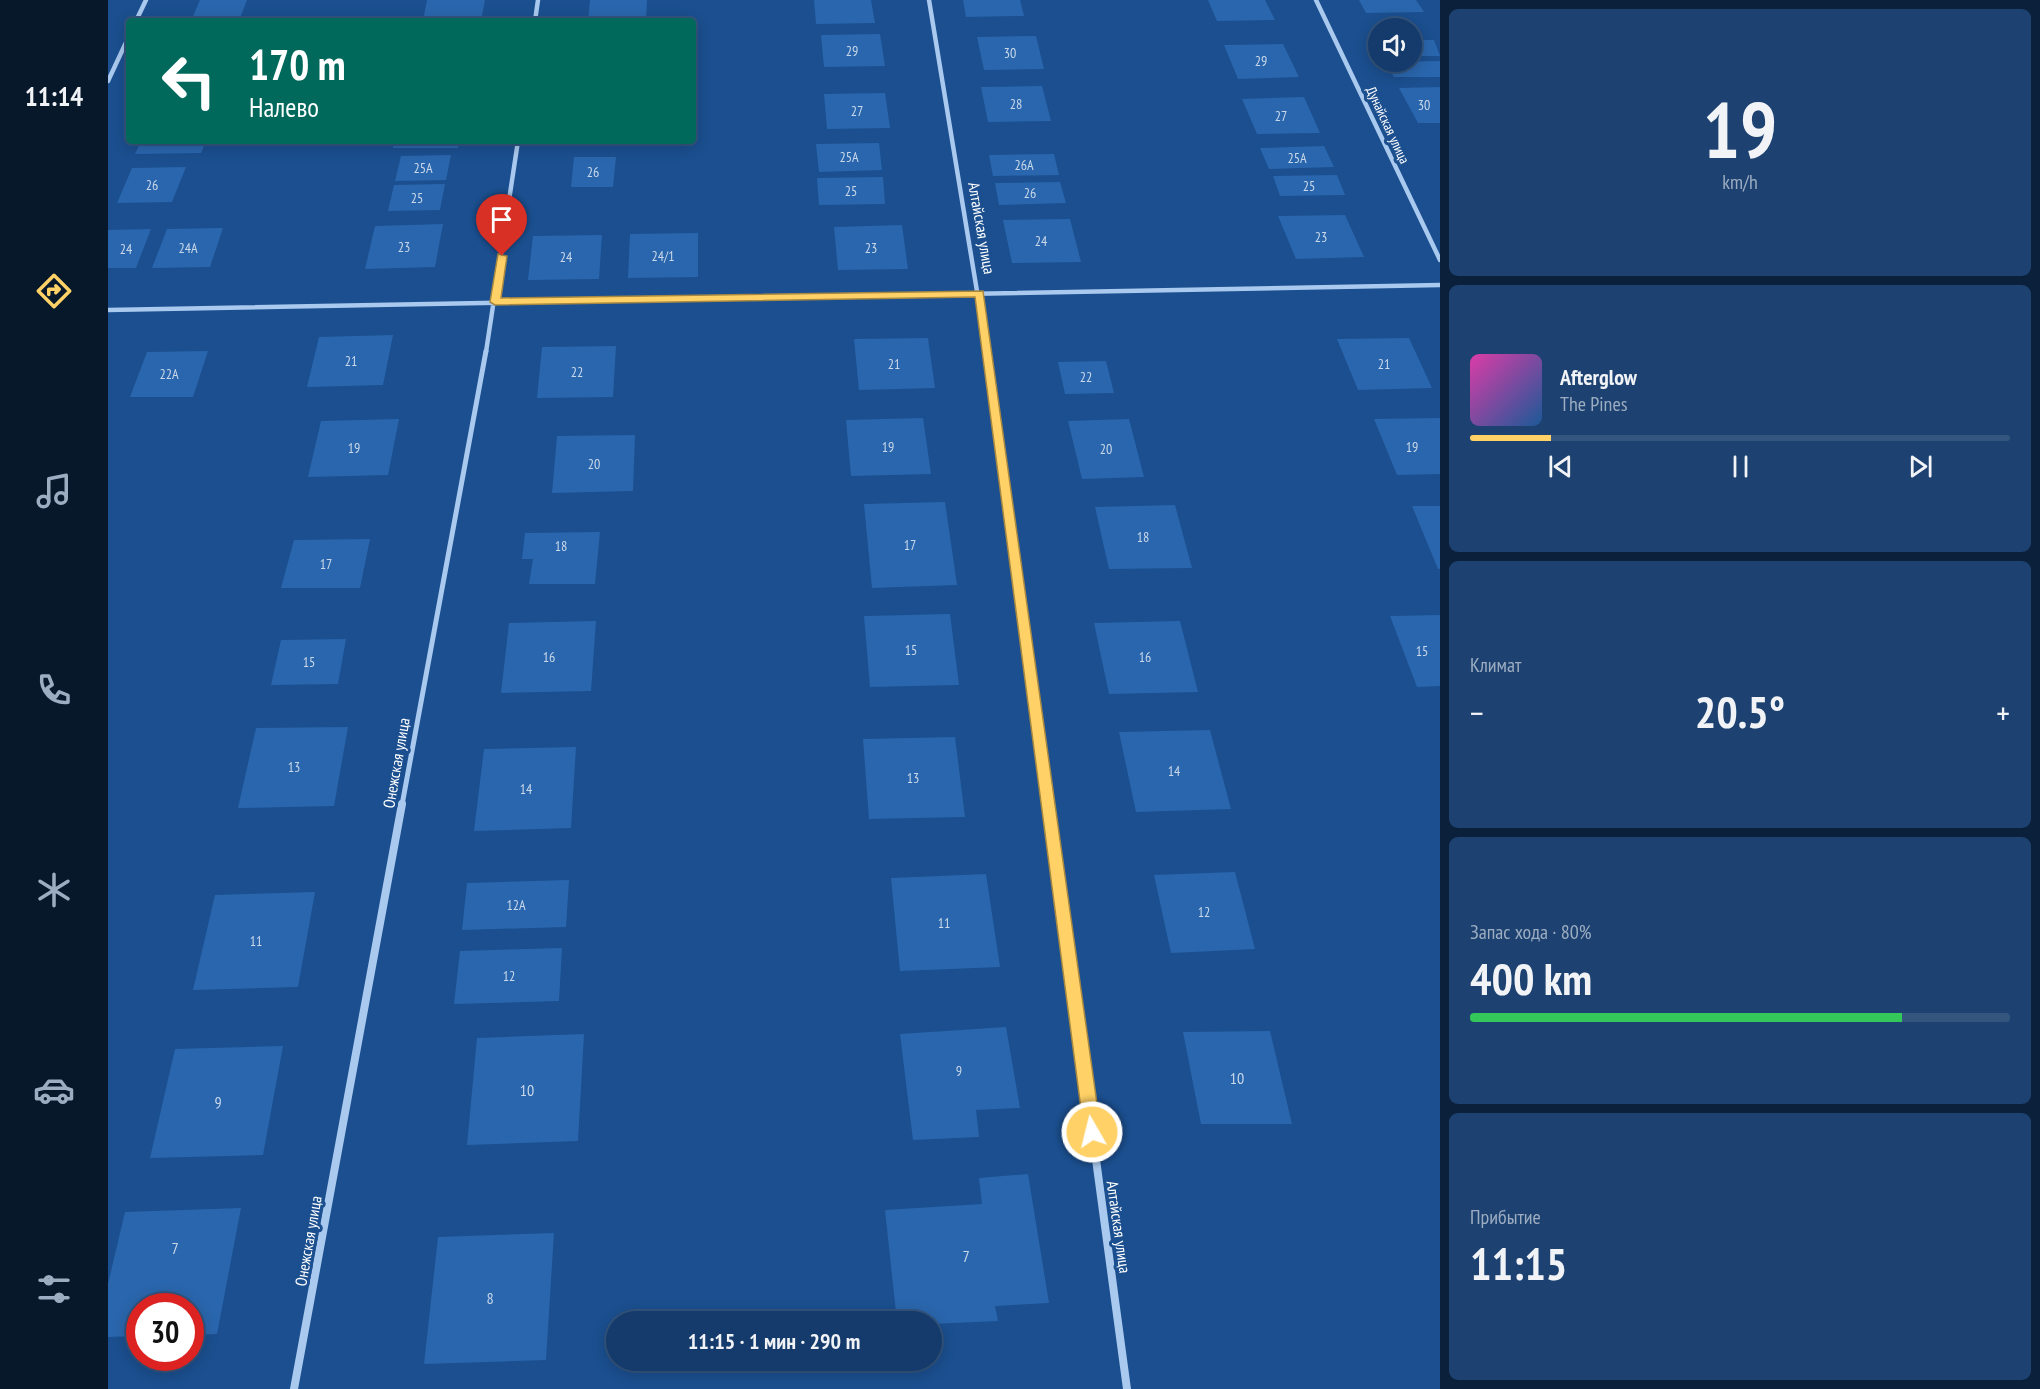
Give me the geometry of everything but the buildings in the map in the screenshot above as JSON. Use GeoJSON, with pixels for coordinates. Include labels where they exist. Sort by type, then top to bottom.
{"type":"FeatureCollection","features":[{"type":"Feature","properties":{"kind":"street"},"geometry":{"type":"LineString","coordinates":[[137,18],[146,0]]}},
{"type":"Feature","properties":{"kind":"street"},"geometry":{"type":"LineString","coordinates":[[535,18],[538,0]]}},
{"type":"Feature","properties":{"kind":"street","name":"Алтайская улица"},"geometry":{"type":"LineString","coordinates":[[929,0],[980,293],[1127,1389]]}},
{"type":"Feature","properties":{"kind":"street","name":"Дунайская улица"},"geometry":{"type":"LineString","coordinates":[[1316,0],[1440,260]]}},
{"type":"Feature","properties":{"kind":"street"},"geometry":{"type":"LineString","coordinates":[[108,81],[126,42]]}},
{"type":"Feature","properties":{"kind":"street","name":"Онежская улица"},"geometry":{"type":"LineString","coordinates":[[294,1389],[495,302],[518,144]]}},
{"type":"Feature","properties":{"kind":"street"},"geometry":{"type":"LineString","coordinates":[[108,310],[1440,285]]}},
{"type":"Feature","properties":{"kind":"route"},"geometry":{"type":"LineString","coordinates":[[502,256],[495,302],[980,293],[1092,1132]]}}]}
